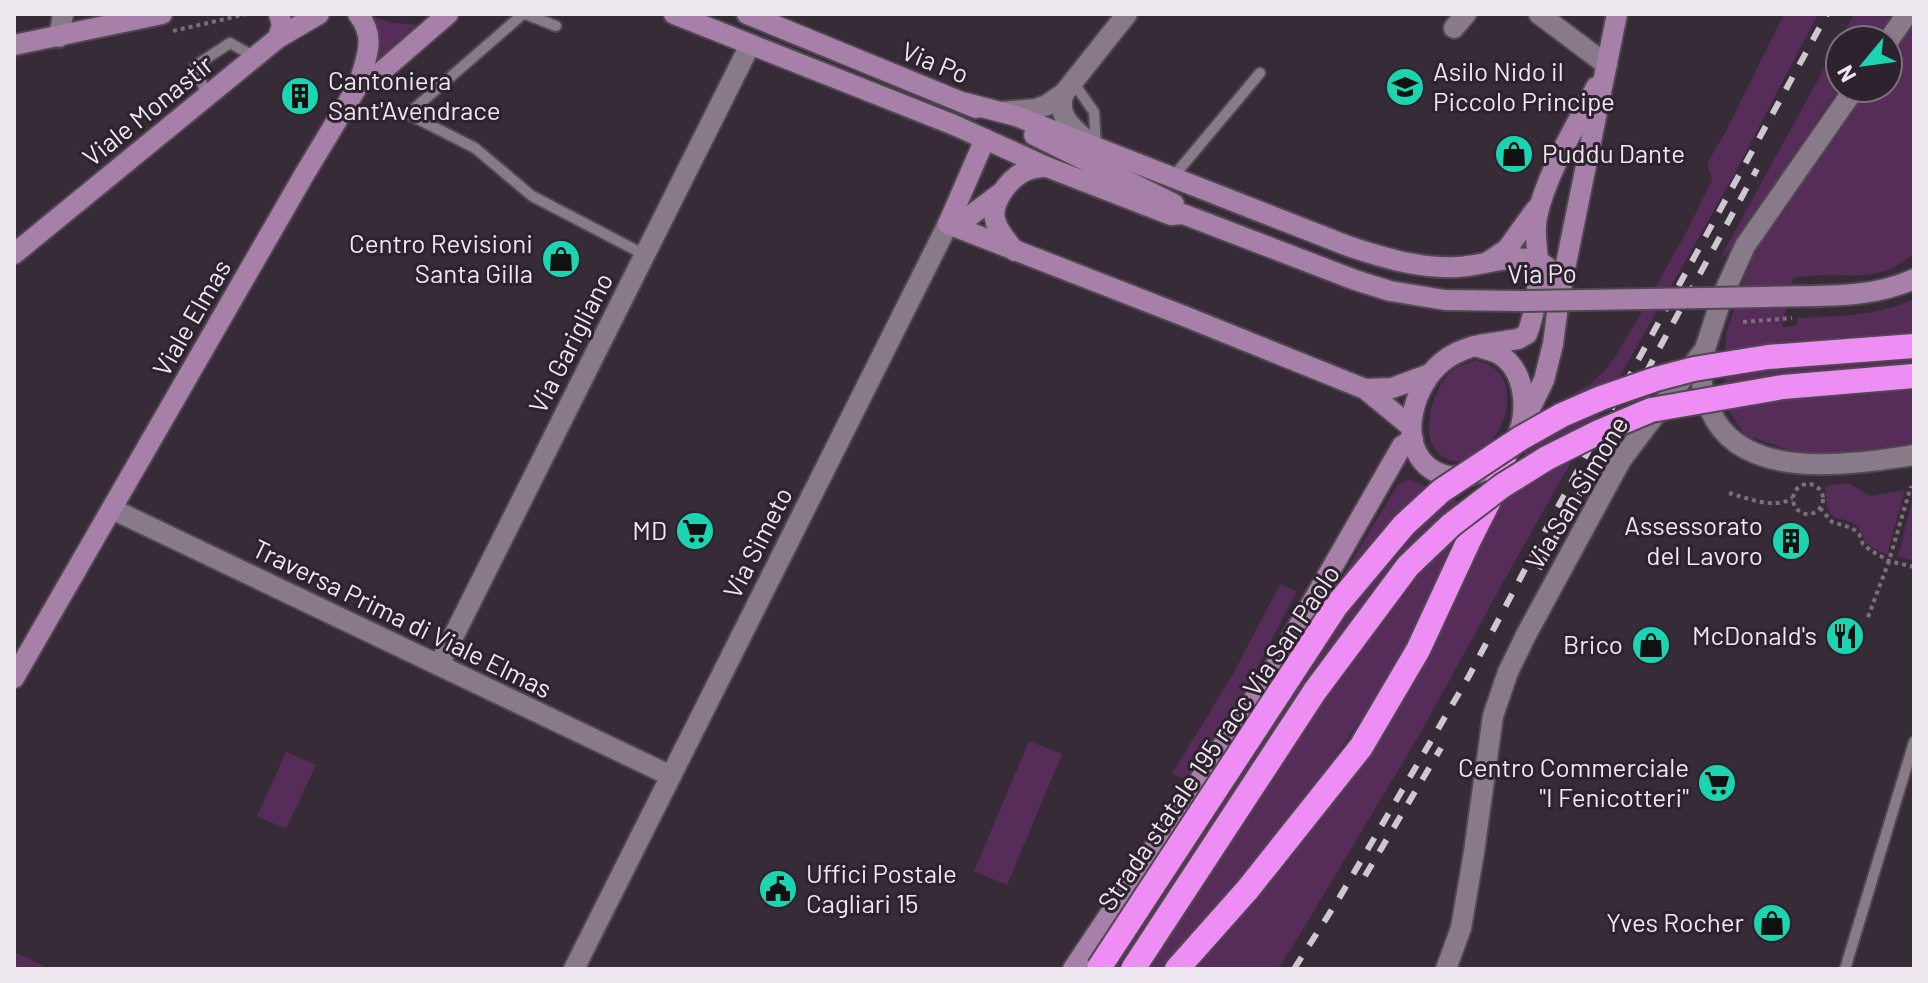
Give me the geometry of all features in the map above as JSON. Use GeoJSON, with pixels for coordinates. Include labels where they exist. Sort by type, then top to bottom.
{"type":"FeatureCollection","features":[{"type":"Feature","properties":{"kind":"highway","name":"Strada statale 195 racc Via San Paolo"},"geometry":{"type":"LineString","coordinates":[[1099,969],[1336,606],[1404,525],[1441,491],[1562,415],[1656,379],[1694,369],[1768,357],[1914,346]]}},
{"type":"Feature","properties":{"kind":"highway","name":"Strada statale 195 racc Via San Paolo"},"geometry":{"type":"LineString","coordinates":[[1133,969],[1315,691],[1408,566],[1451,525],[1502,486],[1547,458],[1651,410],[1783,387],[1914,376]]}},
{"type":"Feature","properties":{"kind":"highway"},"geometry":{"type":"LineString","coordinates":[[1177,969],[1248,889],[1361,747],[1418,650],[1501,477],[1504,456]]}},
{"type":"Feature","properties":{"kind":"street"},"geometry":{"type":"LineString","coordinates":[[59,37],[63,14]]}},
{"type":"Feature","properties":{"kind":"street"},"geometry":{"type":"LineString","coordinates":[[14,45],[162,14]]}},
{"type":"Feature","properties":{"kind":"street"},"geometry":{"type":"LineString","coordinates":[[278,38],[282,25],[279,14]]}},
{"type":"Feature","properties":{"kind":"street","name":"Viale Monastir"},"geometry":{"type":"LineString","coordinates":[[14,254],[278,38],[319,14]]}},
{"type":"Feature","properties":{"kind":"street"},"geometry":{"type":"LineString","coordinates":[[358,14],[370,43],[359,84]]}},
{"type":"Feature","properties":{"kind":"street","name":"Viale Elmas"},"geometry":{"type":"LineString","coordinates":[[14,678],[359,84],[381,72],[448,14]]}},
{"type":"Feature","properties":{"kind":"street","name":"Via Po"},"geometry":{"type":"LineString","coordinates":[[674,14],[1171,215],[1183,214],[1390,291],[1445,300],[1765,297],[1857,294],[1897,287],[1914,279]]}},
{"type":"Feature","properties":{"kind":"street","name":"Via Po"},"geometry":{"type":"LineString","coordinates":[[747,14],[966,103],[1175,204],[1183,214]]}},
{"type":"Feature","properties":{"kind":"street"},"geometry":{"type":"LineString","coordinates":[[1001,112],[1047,105],[1069,87],[1127,14]]}},
{"type":"Feature","properties":{"kind":"street"},"geometry":{"type":"LineString","coordinates":[[1539,14],[1607,65]]}},
{"type":"Feature","properties":{"kind":"street"},"geometry":{"type":"LineString","coordinates":[[1607,65],[1542,199],[1535,227],[1538,261],[1533,321],[1527,334],[1518,339],[1474,346],[1455,353],[1430,374],[1415,402],[1412,433],[1421,460],[1446,477],[1468,476],[1482,471],[1504,456],[1514,443],[1544,380],[1553,344],[1559,298],[1607,65],[1617,14]]}},
{"type":"Feature","properties":{"kind":"street","name":"Via Garigliano"},"geometry":{"type":"LineString","coordinates":[[439,665],[750,45]]}},
{"type":"Feature","properties":{"kind":"street"},"geometry":{"type":"LineString","coordinates":[[1069,87],[1060,106],[1064,116],[1072,128],[1093,145]]}},
{"type":"Feature","properties":{"kind":"street"},"geometry":{"type":"LineString","coordinates":[[966,103],[1001,112],[1093,145],[1388,260],[1438,267],[1480,265],[1517,258],[1538,261],[1549,268],[1559,298]]}},
{"type":"Feature","properties":{"kind":"street","name":"Via San Simone"},"geometry":{"type":"LineString","coordinates":[[1446,969],[1461,928],[1493,716],[1508,672],[1621,460],[1705,349],[1722,297],[1745,246],[1844,104]]}},
{"type":"Feature","properties":{"kind":"street","name":"Via Simeto"},"geometry":{"type":"LineString","coordinates":[[574,969],[948,224],[985,139]]}},
{"type":"Feature","properties":{"kind":"street"},"geometry":{"type":"LineString","coordinates":[[1015,251],[1003,237],[995,220],[995,209],[1011,181],[1024,171],[1047,167]]}},
{"type":"Feature","properties":{"kind":"street"},"geometry":{"type":"LineString","coordinates":[[948,224],[970,216],[1005,190]]}},
{"type":"Feature","properties":{"kind":"street"},"geometry":{"type":"LineString","coordinates":[[1480,265],[1507,249],[1542,199]]}},
{"type":"Feature","properties":{"kind":"street"},"geometry":{"type":"LineString","coordinates":[[948,224],[1365,389],[1412,433]]}},
{"type":"Feature","properties":{"kind":"street"},"geometry":{"type":"LineString","coordinates":[[1474,346],[1497,353],[1511,365],[1521,381],[1521,427]]}},
{"type":"Feature","properties":{"kind":"street"},"geometry":{"type":"LineString","coordinates":[[1705,349],[1702,385],[1705,399],[1717,424],[1737,444],[1762,456],[1807,465],[1853,464],[1914,455]]}},
{"type":"Feature","properties":{"kind":"street"},"geometry":{"type":"LineString","coordinates":[[1365,389],[1392,388],[1430,374]]}},
{"type":"Feature","properties":{"kind":"street"},"geometry":{"type":"LineString","coordinates":[[1073,969],[1272,672],[1412,433]]}},
{"type":"Feature","properties":{"kind":"street","name":"Traversa Prima di Viale Elmas"},"geometry":{"type":"LineString","coordinates":[[112,509],[671,776]]}},
{"type":"Feature","properties":{"kind":"lane"},"geometry":{"type":"LineString","coordinates":[[556,26],[524,14],[408,114],[475,148],[532,196],[645,255]]}},
{"type":"Feature","properties":{"kind":"lane"},"geometry":{"type":"LineString","coordinates":[[207,96],[195,66],[230,43],[255,57]]}},
{"type":"Feature","properties":{"kind":"lane"},"geometry":{"type":"LineString","coordinates":[[1173,177],[1260,73]]}},
{"type":"Feature","properties":{"kind":"lane"},"geometry":{"type":"LineString","coordinates":[[1845,969],[1914,742]]}},
{"type":"Feature","properties":{"kind":"path"},"geometry":{"type":"LineString","coordinates":[[1743,322],[1792,318]]}},
{"type":"Feature","properties":{"kind":"path"},"geometry":{"type":"LineString","coordinates":[[1805,483],[1815,485],[1822,493],[1820,508],[1805,514],[1795,508],[1793,493],[1805,483]]}},
{"type":"Feature","properties":{"kind":"path"},"geometry":{"type":"LineString","coordinates":[[1868,617],[1889,561],[1911,486]]}},
{"type":"Feature","properties":{"kind":"path"},"geometry":{"type":"LineString","coordinates":[[1729,493],[1765,502],[1786,502],[1792,498]]}},
{"type":"Feature","properties":{"kind":"path"},"geometry":{"type":"LineString","coordinates":[[1820,508],[1832,522],[1852,528],[1863,544],[1889,561],[1914,567]]}},
{"type":"Feature","properties":{"kind":"shaded area"},"geometry":{"type":"Polygon","coordinates":[[[1784,14],[1818,14],[1733,177],[1421,732],[1278,969],[1088,969],[1299,649],[1398,484],[1410,479],[1459,502],[1454,544],[1428,612],[1413,639],[1328,766],[1346,779],[1480,539],[1549,407],[1589,385],[1609,366],[1631,331],[1712,180],[1707,163],[1784,14]]]}},
{"type":"Feature","properties":{"kind":"shaded area"},"geometry":{"type":"Polygon","coordinates":[[[1854,14],[1892,14],[1885,24],[1849,24],[1854,14]]]}},
{"type":"Feature","properties":{"kind":"shaded area"},"geometry":{"type":"Polygon","coordinates":[[[370,15],[388,22],[417,25],[375,61],[377,38],[370,15]]]}},
{"type":"Feature","properties":{"kind":"shaded area"},"geometry":{"type":"Polygon","coordinates":[[[1914,22],[1914,254],[1892,268],[1871,274],[1793,278],[1782,327],[1796,326],[1798,318],[1871,312],[1914,299],[1914,443],[1834,454],[1796,452],[1745,435],[1725,405],[1726,334],[1749,263],[1763,235],[1856,104],[1904,104],[1904,36],[1914,22]]]}},
{"type":"Feature","properties":{"kind":"shaded area"},"geometry":{"type":"Polygon","coordinates":[[[1824,69],[1824,104],[1828,104],[1729,251],[1718,262],[1824,69]]]}},
{"type":"Feature","properties":{"kind":"shaded area"},"geometry":{"type":"Polygon","coordinates":[[[1476,360],[1498,372],[1506,388],[1507,406],[1502,424],[1492,441],[1479,454],[1464,461],[1449,460],[1435,449],[1431,441],[1429,419],[1435,396],[1446,377],[1456,368],[1476,360]]]}},
{"type":"Feature","properties":{"kind":"shaded area"},"geometry":{"type":"Polygon","coordinates":[[[1849,483],[1870,496],[1905,490],[1887,555],[1867,543],[1853,524],[1833,516],[1829,511],[1825,486],[1849,483]]]}},
{"type":"Feature","properties":{"kind":"shaded area"},"geometry":{"type":"Polygon","coordinates":[[[1914,493],[1914,561],[1898,557],[1914,493]]]}},
{"type":"Feature","properties":{"kind":"shaded area"},"geometry":{"type":"Polygon","coordinates":[[[1280,584],[1297,591],[1252,678],[1186,780],[1172,773],[1231,678],[1280,584]]]}},
{"type":"Feature","properties":{"kind":"shaded area"},"geometry":{"type":"Polygon","coordinates":[[[1029,741],[1062,754],[1007,885],[974,871],[1029,741]]]}},
{"type":"Feature","properties":{"kind":"shaded area"},"geometry":{"type":"Polygon","coordinates":[[[286,752],[316,765],[286,829],[257,816],[286,752]]]}},
{"type":"Feature","properties":{"kind":"shaded area"},"geometry":{"type":"Polygon","coordinates":[[[14,952],[50,969],[14,969],[14,952]]]}},
{"type":"Feature","properties":{"kind":"railway"},"geometry":{"type":"LineString","coordinates":[[1294,969],[1469,676],[1827,14]]}},
{"type":"Feature","properties":{"kind":"railway"},"geometry":{"type":"LineString","coordinates":[[1539,569],[1757,169]]}},
{"type":"Feature","properties":{"kind":"railway"},"geometry":{"type":"LineString","coordinates":[[1365,876],[1441,748]]}},
{"type":"Feature","properties":{"kind":"place","name":"Asilo Nido il Piccolo Principe"},"geometry":{"type":"Point","coordinates":[1405,87]}},
{"type":"Feature","properties":{"kind":"place","name":"Cantoniera Sant'Avendrace"},"geometry":{"type":"Point","coordinates":[300,96]}},
{"type":"Feature","properties":{"kind":"place","name":"Puddu Dante"},"geometry":{"type":"Point","coordinates":[1514,154]}},
{"type":"Feature","properties":{"kind":"place","name":"Centro Revisioni Santa Gilla"},"geometry":{"type":"Point","coordinates":[561,259]}},
{"type":"Feature","properties":{"kind":"place","name":"MD"},"geometry":{"type":"Point","coordinates":[695,531]}},
{"type":"Feature","properties":{"kind":"place","name":"Assessorato del Lavoro"},"geometry":{"type":"Point","coordinates":[1791,541]}},
{"type":"Feature","properties":{"kind":"place","name":"McDonald's"},"geometry":{"type":"Point","coordinates":[1845,636]}},
{"type":"Feature","properties":{"kind":"place","name":"Brico"},"geometry":{"type":"Point","coordinates":[1651,645]}},
{"type":"Feature","properties":{"kind":"place","name":"Centro Commerciale \"I Fenicotteri\""},"geometry":{"type":"Point","coordinates":[1717,783]}},
{"type":"Feature","properties":{"kind":"place","name":"Uffici Postale Cagliari 15"},"geometry":{"type":"Point","coordinates":[778,889]}},
{"type":"Feature","properties":{"kind":"place","name":"Yves Rocher"},"geometry":{"type":"Point","coordinates":[1772,923]}}]}
